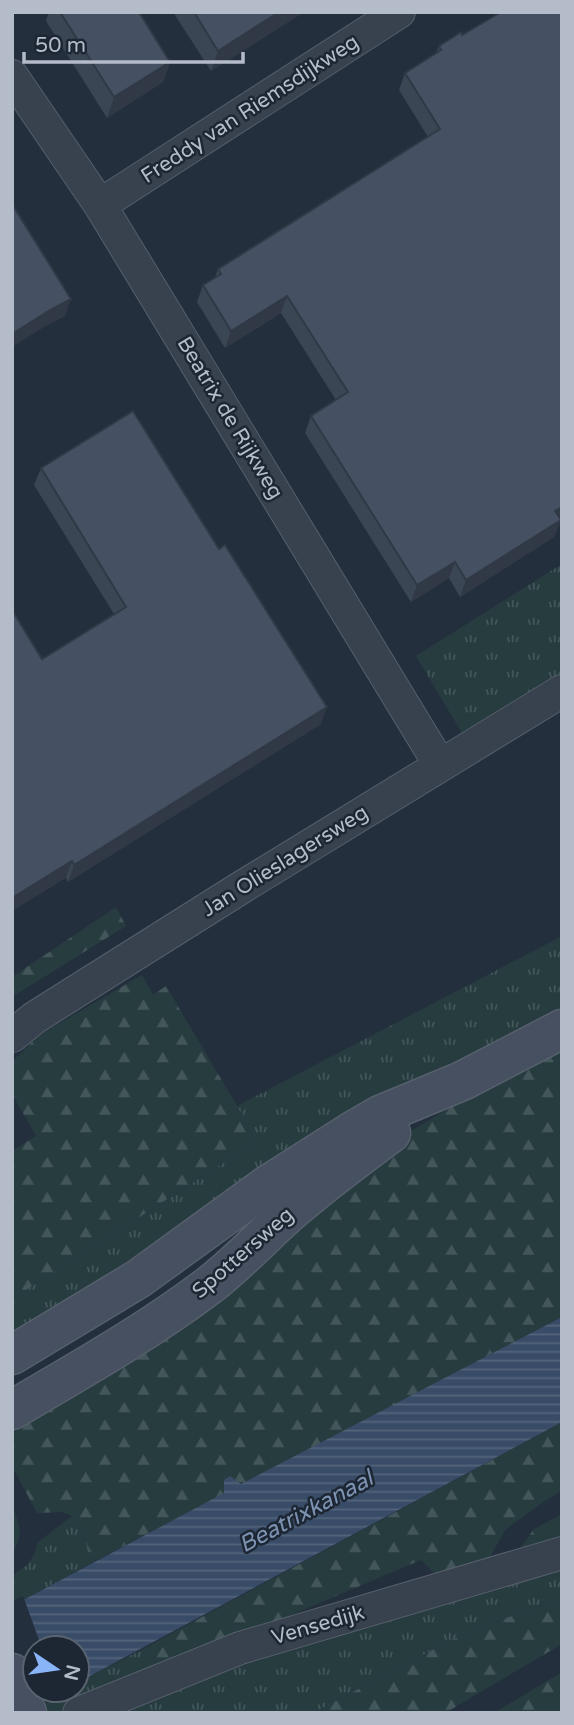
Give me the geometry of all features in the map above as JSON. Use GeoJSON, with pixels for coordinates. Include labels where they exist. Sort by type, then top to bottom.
{"type":"FeatureCollection","features":[{"type":"Feature","properties":{"kind":"main road","name":"Spottersweg"},"geometry":{"type":"LineString","coordinates":[[12,1355],[138,1279],[269,1184],[354,1130],[380,1115],[462,1081],[562,1029]]}},
{"type":"Feature","properties":{"kind":"main road","name":"Spottersweg"},"geometry":{"type":"LineString","coordinates":[[12,1410],[144,1333],[181,1306],[213,1282],[321,1185],[462,1081]]}},
{"type":"Feature","properties":{"kind":"main road"},"geometry":{"type":"LineString","coordinates":[[12,1673],[27,1713]]}},
{"type":"Feature","properties":{"kind":"street","name":"Freddy van Riemsdijkweg"},"geometry":{"type":"LineString","coordinates":[[100,205],[399,12]]}},
{"type":"Feature","properties":{"kind":"street","name":"Beatrix de Rijkweg"},"geometry":{"type":"LineString","coordinates":[[12,76],[100,205],[440,765]]}},
{"type":"Feature","properties":{"kind":"street","name":"Jan Olieslagersweg"},"geometry":{"type":"LineString","coordinates":[[12,1036],[34,1018],[562,691]]}},
{"type":"Feature","properties":{"kind":"street","name":"Vensedijk"},"geometry":{"type":"LineString","coordinates":[[79,1713],[240,1648],[562,1553]]}},
{"type":"Feature","properties":{"kind":"green space"},"geometry":{"type":"Polygon","coordinates":[[[562,564],[562,673],[462,733],[416,656],[562,564]]]}},
{"type":"Feature","properties":{"kind":"green space"},"geometry":{"type":"Polygon","coordinates":[[[116,907],[126,926],[12,997],[12,977],[116,907]]]}},
{"type":"Feature","properties":{"kind":"green space"},"geometry":{"type":"Polygon","coordinates":[[[562,936],[562,1007],[335,1126],[249,1176],[143,1252],[12,1332],[12,1299],[256,1142],[237,1106],[562,936]]]}},
{"type":"Feature","properties":{"kind":"green space"},"geometry":{"type":"Polygon","coordinates":[[[142,975],[153,995],[166,986],[256,1142],[12,1299],[12,1151],[36,1136],[12,1094],[12,1062],[39,1035],[142,975]]]}},
{"type":"Feature","properties":{"kind":"green space"},"geometry":{"type":"Polygon","coordinates":[[[562,1048],[562,1317],[95,1561],[72,1516],[62,1512],[37,1513],[12,1466],[12,1428],[399,1138],[562,1048]]]}},
{"type":"Feature","properties":{"kind":"green space"},"geometry":{"type":"Polygon","coordinates":[[[562,1422],[562,1491],[505,1530],[488,1561],[438,1577],[421,1560],[171,1666],[141,1650],[562,1422]]]}},
{"type":"Feature","properties":{"kind":"green space"},"geometry":{"type":"Polygon","coordinates":[[[12,1508],[20,1530],[12,1552],[12,1508]]]}},
{"type":"Feature","properties":{"kind":"green space"},"geometry":{"type":"Polygon","coordinates":[[[562,1514],[562,1540],[516,1554],[534,1529],[562,1514]]]}},
{"type":"Feature","properties":{"kind":"green space"},"geometry":{"type":"Polygon","coordinates":[[[72,1516],[95,1561],[12,1606],[12,1576],[27,1565],[38,1542],[72,1516]]]}},
{"type":"Feature","properties":{"kind":"green space"},"geometry":{"type":"Polygon","coordinates":[[[562,1567],[562,1599],[453,1639],[313,1713],[107,1713],[270,1653],[562,1567]]]}},
{"type":"Feature","properties":{"kind":"green space"},"geometry":{"type":"Polygon","coordinates":[[[562,1599],[562,1644],[445,1713],[313,1713],[453,1639],[562,1599]]]}},
{"type":"Feature","properties":{"kind":"green space"},"geometry":{"type":"Polygon","coordinates":[[[141,1650],[171,1666],[91,1697],[91,1676],[141,1650]]]}},
{"type":"Feature","properties":{"kind":"green space"},"geometry":{"type":"Polygon","coordinates":[[[562,1672],[562,1713],[494,1713],[562,1672]]]}},
{"type":"Feature","properties":{"kind":"green space"},"geometry":{"type":"Polygon","coordinates":[[[36,1704],[75,1704],[56,1713],[18,1713],[36,1704]]]}},
{"type":"Feature","properties":{"kind":"water","name":"Beatrixkanaal"},"geometry":{"type":"Polygon","coordinates":[[[562,1317],[562,1422],[91,1675],[91,1634],[21,1634],[21,1704],[36,1704],[18,1713],[12,1606],[224,1493],[224,1480],[230,1476],[241,1484],[562,1317]]]}},
{"type":"Feature","properties":{"kind":"pier"},"geometry":{"type":"Polygon","coordinates":[[[23,1596],[37,1634],[21,1634],[21,1704],[44,1704],[26,1713],[12,1713],[12,1602],[23,1596]]]}},
{"type":"Feature","properties":{"kind":"building"},"geometry":{"type":"Polygon","coordinates":[[[60,12],[139,12],[170,62],[114,97],[60,12]]]}},
{"type":"Feature","properties":{"kind":"building"},"geometry":{"type":"Polygon","coordinates":[[[194,12],[279,12],[218,51],[194,12]]]}},
{"type":"Feature","properties":{"kind":"building"},"geometry":{"type":"Polygon","coordinates":[[[501,12],[562,12],[562,507],[555,511],[561,520],[466,580],[455,562],[417,585],[311,416],[348,392],[287,296],[231,331],[203,285],[221,274],[218,269],[440,129],[405,73],[441,50],[439,46],[461,32],[462,35],[501,12]]]}},
{"type":"Feature","properties":{"kind":"building"},"geometry":{"type":"Polygon","coordinates":[[[12,204],[71,299],[12,334],[12,204]]]}},
{"type":"Feature","properties":{"kind":"building"},"geometry":{"type":"Polygon","coordinates":[[[133,411],[219,549],[225,545],[327,707],[74,865],[72,861],[12,898],[12,610],[42,659],[126,607],[41,468],[133,411]]]}}]}
